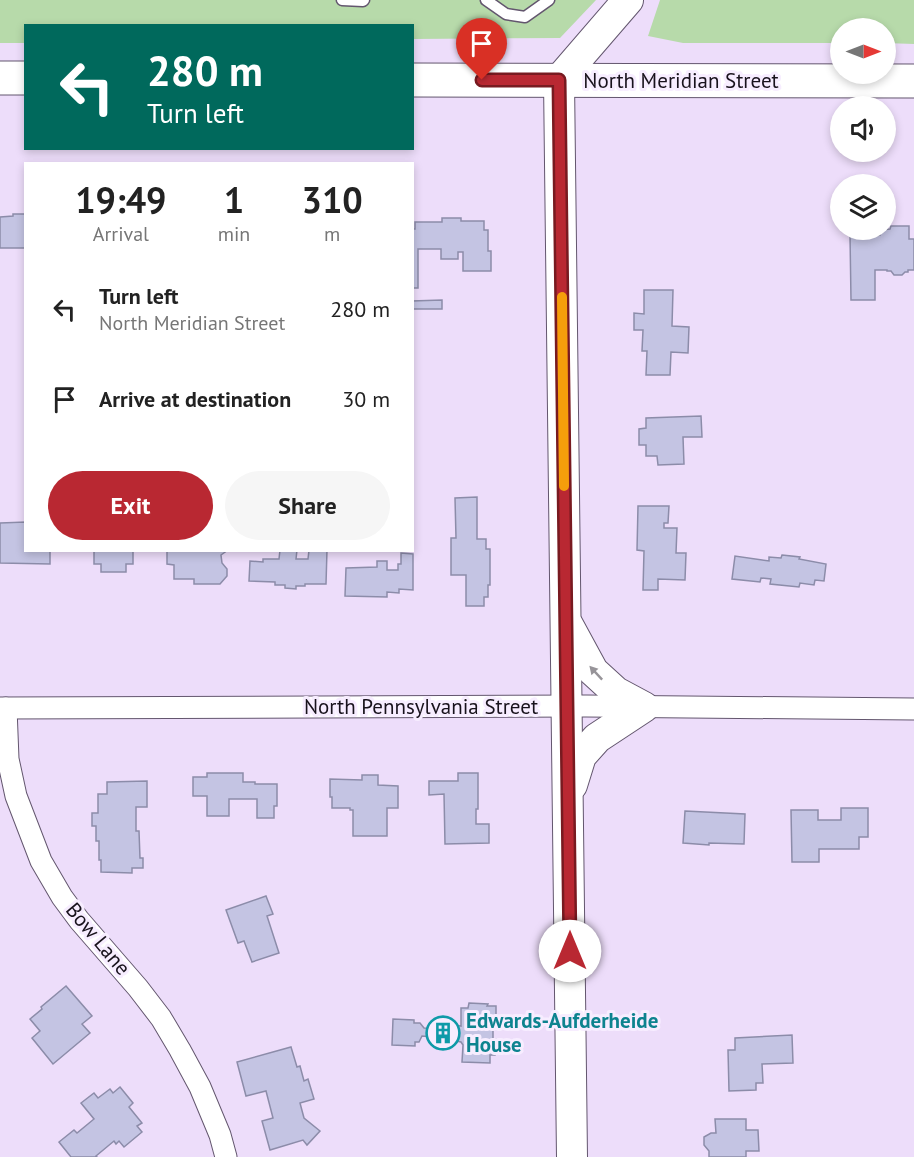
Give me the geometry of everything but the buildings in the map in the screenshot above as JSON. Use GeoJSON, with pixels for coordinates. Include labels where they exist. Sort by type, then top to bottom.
{"type":"FeatureCollection","features":[{"type":"Feature","properties":{"kind":"main road"},"geometry":{"type":"LineString","coordinates":[[572,1157],[559,80],[628,0]]}},
{"type":"Feature","properties":{"kind":"main road"},"geometry":{"type":"LineString","coordinates":[[0,78],[24,78]]}},
{"type":"Feature","properties":{"kind":"main road","name":"North Meridian Street"},"geometry":{"type":"LineString","coordinates":[[414,80],[914,81]]}},
{"type":"Feature","properties":{"kind":"main road"},"geometry":{"type":"LineString","coordinates":[[566,620],[593,671],[616,692],[644,707],[597,738],[581,756],[568,796]]}},
{"type":"Feature","properties":{"kind":"street","name":"North Pennsylvania Street"},"geometry":{"type":"LineString","coordinates":[[3,708],[914,709]]}},
{"type":"Feature","properties":{"kind":"street","name":"Bow Lane"},"geometry":{"type":"LineString","coordinates":[[3,708],[8,759],[16,796],[41,861],[62,897],[79,920],[143,993],[161,1018],[200,1087],[226,1157]]}},
{"type":"Feature","properties":{"kind":"lane"},"geometry":{"type":"LineString","coordinates":[[342,0],[364,0]]}},
{"type":"Feature","properties":{"kind":"lane"},"geometry":{"type":"LineString","coordinates":[[486,0],[506,14],[525,17],[549,0]]}},
{"type":"Feature","properties":{"kind":"green space"},"geometry":{"type":"Polygon","coordinates":[[[0,0],[596,0],[560,38],[414,39],[414,24],[24,24],[24,43],[0,43],[0,0]]]}},
{"type":"Feature","properties":{"kind":"green space"},"geometry":{"type":"Polygon","coordinates":[[[660,0],[914,0],[914,44],[896,43],[896,18],[830,18],[830,43],[683,43],[648,36],[660,0]]]}},
{"type":"Feature","properties":{"kind":"slow traffic"},"geometry":{"type":"LineString","coordinates":[[562,297],[564,486]]}},
{"type":"Feature","properties":{"kind":"place","name":"Edwards-Aufderheide House"},"geometry":{"type":"Point","coordinates":[443,1033]}},
{"type":"Feature","properties":{"kind":"route"},"geometry":{"type":"LineString","coordinates":[[482,80],[559,80],[570,951]]}}]}
